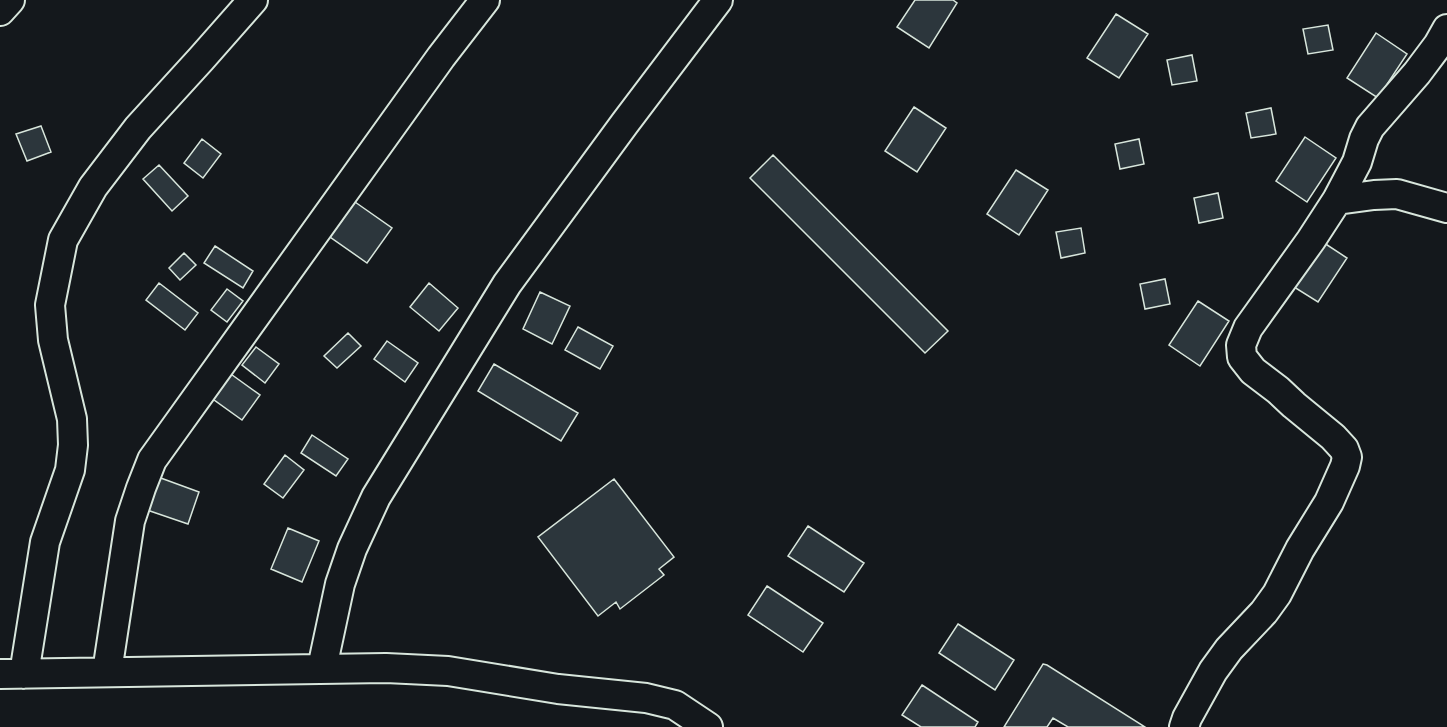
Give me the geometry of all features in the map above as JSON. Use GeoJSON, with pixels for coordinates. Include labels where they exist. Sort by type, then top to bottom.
{"type":"FeatureCollection","features":[{"type":"Feature","properties":{"kind":"street"},"geometry":{"type":"LineString","coordinates":[[0,11],[10,0]]}},
{"type":"Feature","properties":{"kind":"street"},"geometry":{"type":"LineString","coordinates":[[253,0],[138,128],[93,187],[63,240],[50,305],[53,340],[72,419],[73,445],[70,470],[45,543],[12,674],[322,668],[448,671],[558,689],[646,698],[675,705],[708,727]]}},
{"type":"Feature","properties":{"kind":"street"},"geometry":{"type":"LineString","coordinates":[[107,672],[130,521],[152,460],[441,57],[485,0]]}},
{"type":"Feature","properties":{"kind":"street"},"geometry":{"type":"LineString","coordinates":[[322,668],[340,584],[352,549],[376,497],[507,284],[718,0]]}},
{"type":"Feature","properties":{"kind":"street"},"geometry":{"type":"LineString","coordinates":[[1184,727],[1213,671],[1277,594],[1300,549],[1329,502],[1347,457],[1344,449],[1333,438],[1253,371],[1242,357],[1241,345],[1248,328],[1337,201],[1357,162],[1370,127],[1417,73],[1447,29]]}},
{"type":"Feature","properties":{"kind":"street"},"geometry":{"type":"LineString","coordinates":[[1337,201],[1397,194],[1447,208]]}},
{"type":"Feature","properties":{"kind":"building"},"geometry":{"type":"Polygon","coordinates":[[[915,0],[953,0],[957,3],[929,48],[897,27],[915,0]]]}},
{"type":"Feature","properties":{"kind":"building"},"geometry":{"type":"Polygon","coordinates":[[[1116,14],[1148,34],[1119,78],[1087,58],[1116,14]]]}},
{"type":"Feature","properties":{"kind":"building"},"geometry":{"type":"Polygon","coordinates":[[[1328,25],[1333,50],[1308,54],[1303,29],[1328,25]]]}},
{"type":"Feature","properties":{"kind":"building"},"geometry":{"type":"Polygon","coordinates":[[[1376,33],[1407,54],[1378,98],[1347,78],[1376,33]]]}},
{"type":"Feature","properties":{"kind":"building"},"geometry":{"type":"Polygon","coordinates":[[[1192,55],[1197,81],[1172,85],[1167,60],[1192,55]]]}},
{"type":"Feature","properties":{"kind":"building"},"geometry":{"type":"Polygon","coordinates":[[[914,107],[946,128],[917,172],[885,151],[914,107]]]}},
{"type":"Feature","properties":{"kind":"building"},"geometry":{"type":"Polygon","coordinates":[[[1271,108],[1276,134],[1251,138],[1246,113],[1271,108]]]}},
{"type":"Feature","properties":{"kind":"building"},"geometry":{"type":"Polygon","coordinates":[[[41,126],[51,152],[27,161],[16,134],[41,126]]]}},
{"type":"Feature","properties":{"kind":"building"},"geometry":{"type":"Polygon","coordinates":[[[1305,137],[1336,158],[1307,202],[1276,181],[1305,137]]]}},
{"type":"Feature","properties":{"kind":"building"},"geometry":{"type":"Polygon","coordinates":[[[202,139],[221,154],[203,178],[184,163],[202,139]]]}},
{"type":"Feature","properties":{"kind":"building"},"geometry":{"type":"Polygon","coordinates":[[[1139,139],[1144,164],[1120,169],[1115,144],[1139,139]]]}},
{"type":"Feature","properties":{"kind":"building"},"geometry":{"type":"Polygon","coordinates":[[[773,155],[948,331],[925,353],[750,178],[773,155]]]}},
{"type":"Feature","properties":{"kind":"building"},"geometry":{"type":"Polygon","coordinates":[[[159,165],[188,196],[172,211],[143,179],[159,165]]]}},
{"type":"Feature","properties":{"kind":"building"},"geometry":{"type":"Polygon","coordinates":[[[1016,170],[1048,190],[1019,235],[987,214],[1016,170]]]}},
{"type":"Feature","properties":{"kind":"building"},"geometry":{"type":"Polygon","coordinates":[[[1218,193],[1223,218],[1199,223],[1194,198],[1218,193]]]}},
{"type":"Feature","properties":{"kind":"building"},"geometry":{"type":"Polygon","coordinates":[[[355,202],[392,228],[367,263],[330,237],[355,202]]]}},
{"type":"Feature","properties":{"kind":"building"},"geometry":{"type":"Polygon","coordinates":[[[1081,228],[1085,253],[1061,258],[1056,232],[1081,228]]]}},
{"type":"Feature","properties":{"kind":"building"},"geometry":{"type":"Polygon","coordinates":[[[1315,237],[1347,258],[1318,302],[1286,282],[1315,237]]]}},
{"type":"Feature","properties":{"kind":"building"},"geometry":{"type":"Polygon","coordinates":[[[215,246],[253,271],[243,288],[204,263],[215,246]]]}},
{"type":"Feature","properties":{"kind":"building"},"geometry":{"type":"Polygon","coordinates":[[[184,253],[196,265],[180,280],[169,268],[184,253]]]}},
{"type":"Feature","properties":{"kind":"building"},"geometry":{"type":"Polygon","coordinates":[[[1165,279],[1170,304],[1145,309],[1140,284],[1165,279]]]}},
{"type":"Feature","properties":{"kind":"building"},"geometry":{"type":"Polygon","coordinates":[[[159,283],[198,313],[185,330],[146,300],[159,283]]]}},
{"type":"Feature","properties":{"kind":"building"},"geometry":{"type":"Polygon","coordinates":[[[429,283],[458,308],[439,331],[410,307],[429,283]]]}},
{"type":"Feature","properties":{"kind":"building"},"geometry":{"type":"Polygon","coordinates":[[[227,289],[243,301],[227,322],[211,310],[227,289]]]}},
{"type":"Feature","properties":{"kind":"building"},"geometry":{"type":"Polygon","coordinates":[[[540,292],[570,306],[552,344],[523,329],[540,292]]]}},
{"type":"Feature","properties":{"kind":"building"},"geometry":{"type":"Polygon","coordinates":[[[1198,301],[1229,321],[1200,366],[1169,345],[1198,301]]]}},
{"type":"Feature","properties":{"kind":"building"},"geometry":{"type":"Polygon","coordinates":[[[578,327],[613,346],[600,369],[565,350],[578,327]]]}},
{"type":"Feature","properties":{"kind":"building"},"geometry":{"type":"Polygon","coordinates":[[[348,333],[361,346],[337,368],[324,356],[348,333]]]}},
{"type":"Feature","properties":{"kind":"building"},"geometry":{"type":"Polygon","coordinates":[[[387,341],[418,363],[405,382],[374,359],[387,341]]]}},
{"type":"Feature","properties":{"kind":"building"},"geometry":{"type":"Polygon","coordinates":[[[256,347],[279,364],[265,383],[242,365],[256,347]]]}},
{"type":"Feature","properties":{"kind":"building"},"geometry":{"type":"Polygon","coordinates":[[[494,364],[578,413],[561,441],[478,391],[494,364]]]}},
{"type":"Feature","properties":{"kind":"building"},"geometry":{"type":"Polygon","coordinates":[[[228,372],[260,395],[242,420],[210,397],[228,372]]]}},
{"type":"Feature","properties":{"kind":"building"},"geometry":{"type":"Polygon","coordinates":[[[312,435],[348,459],[336,476],[301,453],[312,435]]]}},
{"type":"Feature","properties":{"kind":"building"},"geometry":{"type":"Polygon","coordinates":[[[285,455],[304,470],[283,498],[264,484],[285,455]]]}},
{"type":"Feature","properties":{"kind":"building"},"geometry":{"type":"Polygon","coordinates":[[[158,477],[199,492],[188,524],[147,510],[158,477]]]}},
{"type":"Feature","properties":{"kind":"building"},"geometry":{"type":"Polygon","coordinates":[[[614,479],[674,557],[659,569],[664,575],[620,609],[616,602],[598,616],[538,537],[614,479]]]}},
{"type":"Feature","properties":{"kind":"building"},"geometry":{"type":"Polygon","coordinates":[[[808,526],[864,563],[844,592],[788,556],[808,526]]]}},
{"type":"Feature","properties":{"kind":"building"},"geometry":{"type":"Polygon","coordinates":[[[288,528],[319,541],[302,582],[271,569],[288,528]]]}},
{"type":"Feature","properties":{"kind":"building"},"geometry":{"type":"Polygon","coordinates":[[[767,586],[823,623],[803,652],[748,615],[767,586]]]}},
{"type":"Feature","properties":{"kind":"building"},"geometry":{"type":"Polygon","coordinates":[[[958,624],[1014,660],[995,690],[939,653],[958,624]]]}},
{"type":"Feature","properties":{"kind":"building"},"geometry":{"type":"Polygon","coordinates":[[[1043,664],[1145,727],[1068,727],[1053,718],[1047,727],[1004,727],[1043,664]]]}},
{"type":"Feature","properties":{"kind":"building"},"geometry":{"type":"Polygon","coordinates":[[[922,685],[978,722],[975,727],[921,727],[902,715],[922,685]]]}}]}
